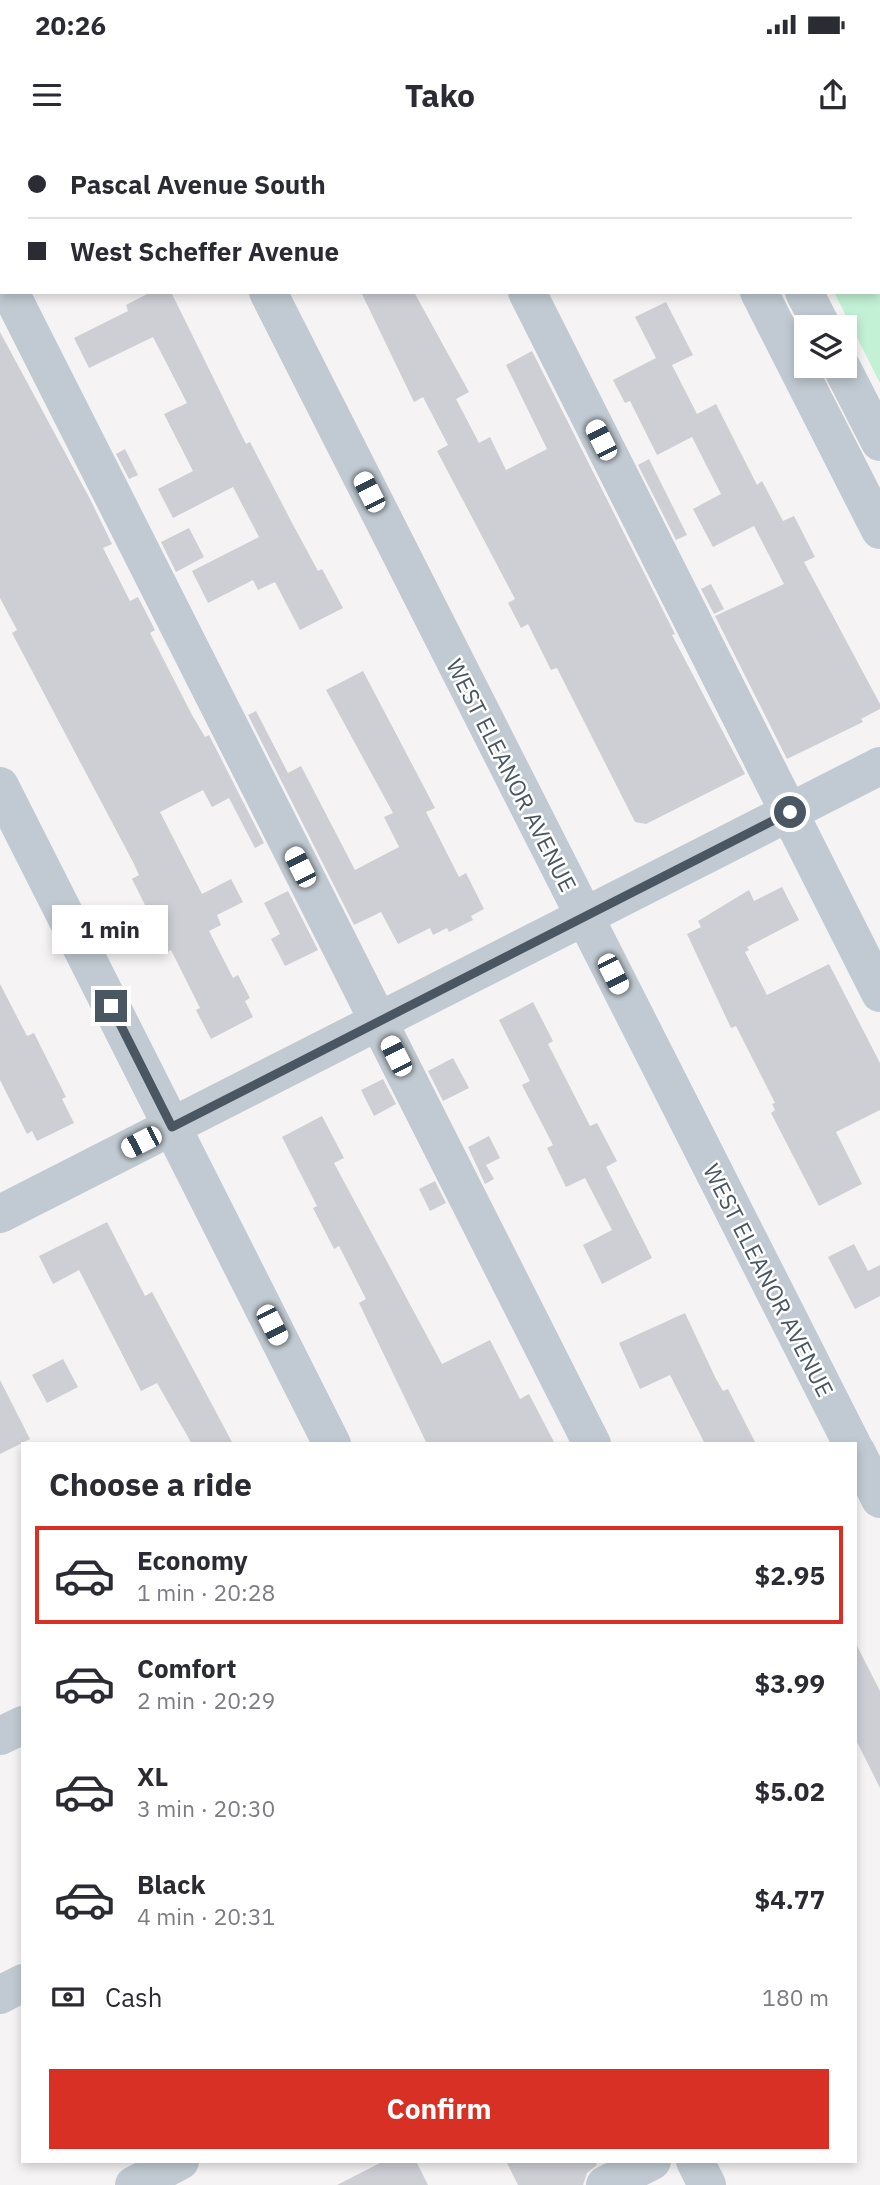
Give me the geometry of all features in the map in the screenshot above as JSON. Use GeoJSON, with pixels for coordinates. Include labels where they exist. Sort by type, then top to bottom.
{"type":"FeatureCollection","features":[{"type":"Feature","properties":{"kind":"street"},"geometry":{"type":"LineString","coordinates":[[11,294],[591,1442]]}},
{"type":"Feature","properties":{"kind":"street","name":"WEST ELEANOR AVENUE"},"geometry":{"type":"LineString","coordinates":[[269,294],[851,1442]]}},
{"type":"Feature","properties":{"kind":"street"},"geometry":{"type":"LineString","coordinates":[[528,294],[880,993]]}},
{"type":"Feature","properties":{"kind":"street"},"geometry":{"type":"LineString","coordinates":[[760,294],[880,530]]}},
{"type":"Feature","properties":{"kind":"street"},"geometry":{"type":"LineString","coordinates":[[805,294],[816,315]]}},
{"type":"Feature","properties":{"kind":"street"},"geometry":{"type":"LineString","coordinates":[[848,378],[880,442]]}},
{"type":"Feature","properties":{"kind":"street"},"geometry":{"type":"LineString","coordinates":[[0,1214],[880,766]]}},
{"type":"Feature","properties":{"kind":"street"},"geometry":{"type":"LineString","coordinates":[[0,786],[331,1442]]}},
{"type":"Feature","properties":{"kind":"street"},"geometry":{"type":"LineString","coordinates":[[857,1453],[880,1499]]}},
{"type":"Feature","properties":{"kind":"street"},"geometry":{"type":"LineString","coordinates":[[0,1736],[21,1726]]}},
{"type":"Feature","properties":{"kind":"street"},"geometry":{"type":"LineString","coordinates":[[0,1995],[21,1984]]}},
{"type":"Feature","properties":{"kind":"street"},"geometry":{"type":"LineString","coordinates":[[134,2185],[176,2163]]}},
{"type":"Feature","properties":{"kind":"street"},"geometry":{"type":"LineString","coordinates":[[605,2185],[648,2163]]}},
{"type":"Feature","properties":{"kind":"street"},"geometry":{"type":"LineString","coordinates":[[696,2163],[707,2185]]}},
{"type":"Feature","properties":{"kind":"green space"},"geometry":{"type":"Polygon","coordinates":[[[835,294],[880,294],[880,383],[857,338],[857,315],[846,315],[835,294]]]}},
{"type":"Feature","properties":{"kind":"building"},"geometry":{"type":"Polygon","coordinates":[[[147,294],[172,294],[246,444],[250,442],[318,571],[322,569],[343,608],[300,630],[275,582],[258,590],[253,580],[208,603],[192,571],[259,537],[233,487],[173,518],[158,489],[193,471],[164,414],[187,403],[153,337],[89,368],[74,338],[128,311],[126,305],[147,294]]]}},
{"type":"Feature","properties":{"kind":"building"},"geometry":{"type":"Polygon","coordinates":[[[362,294],[415,294],[469,392],[456,399],[479,443],[490,437],[506,470],[547,449],[506,365],[532,351],[675,634],[672,635],[745,774],[646,824],[635,822],[557,668],[551,670],[528,624],[521,628],[508,603],[515,599],[437,451],[448,445],[423,397],[414,402],[362,294]]]}},
{"type":"Feature","properties":{"kind":"building"},"geometry":{"type":"Polygon","coordinates":[[[666,302],[693,355],[672,365],[697,414],[716,404],[757,485],[762,481],[783,521],[794,516],[815,557],[804,562],[880,704],[880,709],[861,719],[863,722],[787,759],[715,616],[784,584],[754,526],[713,547],[693,509],[721,494],[692,437],[657,455],[630,401],[625,403],[613,380],[656,358],[635,317],[666,302]]]}},
{"type":"Feature","properties":{"kind":"building"},"geometry":{"type":"Polygon","coordinates":[[[0,332],[112,544],[103,548],[130,601],[138,597],[155,630],[150,633],[192,715],[205,737],[209,735],[264,843],[255,848],[229,798],[212,807],[203,790],[160,812],[202,894],[231,879],[243,902],[217,915],[221,925],[209,931],[233,978],[238,975],[250,998],[245,1001],[253,1017],[211,1039],[196,1010],[200,1008],[171,950],[166,953],[149,921],[152,919],[132,879],[139,875],[133,862],[12,633],[17,630],[0,598],[0,332]]]}},
{"type":"Feature","properties":{"kind":"building"},"geometry":{"type":"Polygon","coordinates":[[[125,449],[138,475],[129,479],[116,454],[125,449]]]}},
{"type":"Feature","properties":{"kind":"building"},"geometry":{"type":"Polygon","coordinates":[[[649,459],[687,535],[676,540],[638,465],[649,459]]]}},
{"type":"Feature","properties":{"kind":"building"},"geometry":{"type":"Polygon","coordinates":[[[189,528],[204,557],[176,572],[161,542],[189,528]]]}},
{"type":"Feature","properties":{"kind":"building"},"geometry":{"type":"Polygon","coordinates":[[[711,584],[724,609],[714,614],[701,589],[711,584]]]}},
{"type":"Feature","properties":{"kind":"building"},"geometry":{"type":"Polygon","coordinates":[[[363,671],[435,808],[426,812],[459,877],[466,873],[484,909],[471,916],[473,920],[449,932],[447,928],[433,935],[430,928],[398,944],[381,912],[354,925],[248,715],[256,711],[288,773],[301,766],[355,870],[399,847],[384,817],[393,813],[326,690],[363,671]]]}},
{"type":"Feature","properties":{"kind":"building"},"geometry":{"type":"Polygon","coordinates":[[[782,887],[799,920],[747,947],[749,950],[745,952],[767,995],[829,964],[880,1063],[880,1110],[836,1132],[862,1184],[819,1206],[771,1113],[775,1110],[772,1104],[775,1103],[736,1026],[731,1028],[687,934],[701,927],[698,921],[749,890],[754,901],[782,887]]]}},
{"type":"Feature","properties":{"kind":"building"},"geometry":{"type":"Polygon","coordinates":[[[288,891],[318,950],[285,966],[271,939],[280,934],[264,903],[288,891]]]}},
{"type":"Feature","properties":{"kind":"building"},"geometry":{"type":"Polygon","coordinates":[[[0,984],[27,1036],[34,1033],[66,1097],[62,1099],[74,1123],[37,1141],[32,1131],[27,1134],[0,1080],[0,984]]]}},
{"type":"Feature","properties":{"kind":"building"},"geometry":{"type":"Polygon","coordinates":[[[533,1002],[553,1041],[548,1044],[590,1126],[597,1123],[617,1161],[606,1167],[652,1258],[602,1284],[583,1245],[612,1230],[585,1178],[566,1187],[547,1148],[553,1145],[522,1085],[530,1081],[499,1020],[533,1002]]]}},
{"type":"Feature","properties":{"kind":"building"},"geometry":{"type":"Polygon","coordinates":[[[453,1058],[469,1088],[443,1101],[428,1071],[453,1058]]]}},
{"type":"Feature","properties":{"kind":"building"},"geometry":{"type":"Polygon","coordinates":[[[383,1079],[396,1104],[374,1116],[361,1090],[383,1079]]]}},
{"type":"Feature","properties":{"kind":"building"},"geometry":{"type":"Polygon","coordinates":[[[322,1116],[344,1158],[334,1163],[442,1364],[490,1340],[520,1399],[529,1394],[554,1442],[426,1442],[359,1303],[366,1299],[339,1246],[334,1249],[313,1208],[317,1206],[282,1137],[322,1116]]]}},
{"type":"Feature","properties":{"kind":"building"},"geometry":{"type":"Polygon","coordinates":[[[489,1136],[500,1158],[486,1165],[494,1179],[485,1184],[468,1147],[489,1136]]]}},
{"type":"Feature","properties":{"kind":"building"},"geometry":{"type":"Polygon","coordinates":[[[435,1181],[446,1203],[430,1211],[419,1189],[435,1181]]]}},
{"type":"Feature","properties":{"kind":"building"},"geometry":{"type":"Polygon","coordinates":[[[107,1222],[145,1296],[152,1292],[232,1442],[191,1442],[157,1383],[141,1391],[79,1270],[53,1284],[39,1256],[107,1222]]]}},
{"type":"Feature","properties":{"kind":"building"},"geometry":{"type":"Polygon","coordinates":[[[854,1244],[868,1271],[880,1265],[880,1296],[855,1309],[828,1257],[854,1244]]]}},
{"type":"Feature","properties":{"kind":"building"},"geometry":{"type":"Polygon","coordinates":[[[685,1313],[715,1377],[723,1391],[728,1389],[755,1442],[704,1442],[670,1375],[640,1389],[619,1343],[685,1313]]]}},
{"type":"Feature","properties":{"kind":"building"},"geometry":{"type":"Polygon","coordinates":[[[63,1359],[78,1387],[47,1403],[32,1375],[63,1359]]]}},
{"type":"Feature","properties":{"kind":"building"},"geometry":{"type":"Polygon","coordinates":[[[0,1380],[30,1439],[0,1454],[0,1380]]]}},
{"type":"Feature","properties":{"kind":"building"},"geometry":{"type":"Polygon","coordinates":[[[857,1646],[880,1691],[880,1788],[857,1742],[857,1646]]]}},
{"type":"Feature","properties":{"kind":"building"},"geometry":{"type":"Polygon","coordinates":[[[380,2163],[417,2163],[428,2185],[337,2185],[380,2163]]]}},
{"type":"Feature","properties":{"kind":"building"},"geometry":{"type":"Polygon","coordinates":[[[507,2163],[597,2165],[587,2173],[583,2185],[518,2185],[507,2163]]]}},
{"type":"Feature","properties":{"kind":"route"},"geometry":{"type":"LineString","coordinates":[[111,1006],[172,1127],[790,812]]}}]}
